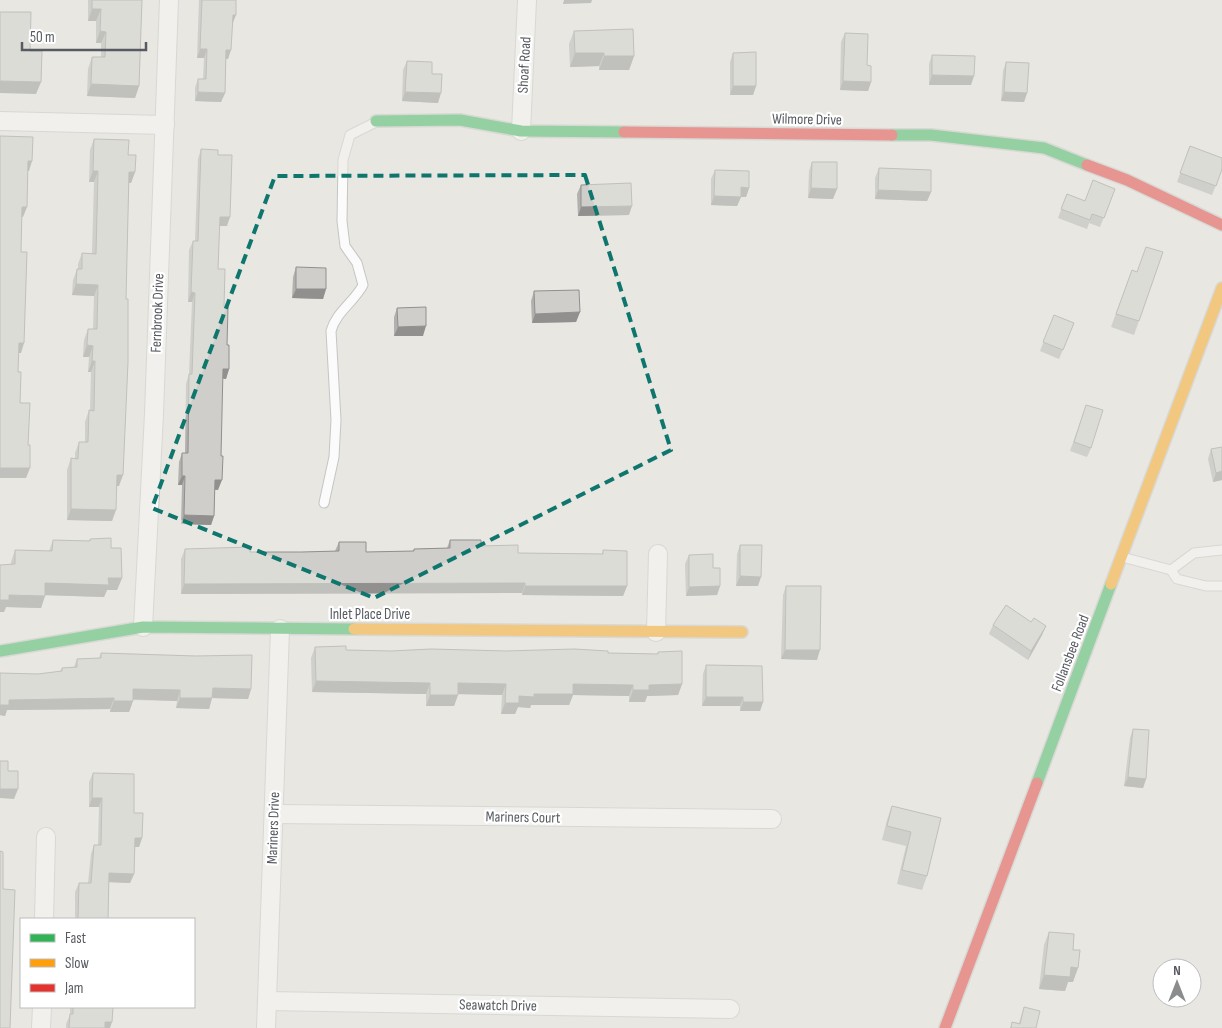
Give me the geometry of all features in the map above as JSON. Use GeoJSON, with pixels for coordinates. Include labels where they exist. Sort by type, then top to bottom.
{"type":"FeatureCollection","features":[{"type":"Feature","properties":{"kind":"street","name":"Fernbrook Drive"},"geometry":{"type":"LineString","coordinates":[[143,627],[169,0]]}},
{"type":"Feature","properties":{"kind":"street","name":"Shoaf Road"},"geometry":{"type":"LineString","coordinates":[[521,130],[527,0]]}},
{"type":"Feature","properties":{"kind":"street","name":"Wilmore Drive"},"geometry":{"type":"LineString","coordinates":[[376,122],[460,120],[521,130],[931,135],[1044,148],[1127,180],[1222,225]]}},
{"type":"Feature","properties":{"kind":"street"},"geometry":{"type":"LineString","coordinates":[[0,121],[164,125]]}},
{"type":"Feature","properties":{"kind":"street","name":"Follansbee Road"},"geometry":{"type":"LineString","coordinates":[[945,1028],[1222,288]]}},
{"type":"Feature","properties":{"kind":"street"},"geometry":{"type":"LineString","coordinates":[[656,632],[658,554]]}},
{"type":"Feature","properties":{"kind":"street","name":"Inlet Place Drive"},"geometry":{"type":"LineString","coordinates":[[0,651],[143,627],[742,632]]}},
{"type":"Feature","properties":{"kind":"street","name":"Mariners Drive"},"geometry":{"type":"LineString","coordinates":[[266,1028],[280,629]]}},
{"type":"Feature","properties":{"kind":"street","name":"Mariners Court"},"geometry":{"type":"LineString","coordinates":[[274,814],[772,820]]}},
{"type":"Feature","properties":{"kind":"street"},"geometry":{"type":"LineString","coordinates":[[44,918],[46,837]]}},
{"type":"Feature","properties":{"kind":"street","name":"Seawatch Drive"},"geometry":{"type":"LineString","coordinates":[[267,1001],[730,1009]]}},
{"type":"Feature","properties":{"kind":"street"},"geometry":{"type":"LineString","coordinates":[[41,1028],[42,1008]]}},
{"type":"Feature","properties":{"kind":"lane"},"geometry":{"type":"LineString","coordinates":[[324,503],[334,457],[336,420],[331,331],[334,320],[356,298],[363,285],[357,263],[345,246],[342,221],[343,160],[350,135],[376,122]]}},
{"type":"Feature","properties":{"kind":"lane"},"geometry":{"type":"LineString","coordinates":[[1171,570],[1194,553],[1222,550]]}},
{"type":"Feature","properties":{"kind":"lane"},"geometry":{"type":"LineString","coordinates":[[1122,557],[1171,570],[1177,580],[1206,586],[1222,586]]}},
{"type":"Feature","properties":{"kind":"highlighted area"},"geometry":{"type":"Polygon","coordinates":[[[585,175],[671,450],[374,598],[152,508],[275,176],[585,175]]]}},
{"type":"Feature","properties":{"kind":"building"},"geometry":{"type":"Polygon","coordinates":[[[92,0],[142,0],[139,86],[91,84],[92,57],[105,57],[106,32],[100,31],[101,9],[92,9],[92,0]]]}},
{"type":"Feature","properties":{"kind":"building"},"geometry":{"type":"Polygon","coordinates":[[[202,0],[236,0],[231,50],[226,50],[225,93],[198,92],[198,79],[206,79],[207,49],[200,49],[202,0]]]}},
{"type":"Feature","properties":{"kind":"building"},"geometry":{"type":"Polygon","coordinates":[[[0,12],[31,12],[30,51],[42,51],[41,82],[0,81],[0,12]]]}},
{"type":"Feature","properties":{"kind":"building"},"geometry":{"type":"Polygon","coordinates":[[[633,29],[634,56],[604,56],[604,53],[575,53],[574,31],[633,29]]]}},
{"type":"Feature","properties":{"kind":"building"},"geometry":{"type":"Polygon","coordinates":[[[845,33],[868,34],[867,65],[871,66],[871,82],[843,81],[845,33]]]}},
{"type":"Feature","properties":{"kind":"building"},"geometry":{"type":"Polygon","coordinates":[[[756,52],[756,86],[733,86],[733,53],[756,52]]]}},
{"type":"Feature","properties":{"kind":"building"},"geometry":{"type":"Polygon","coordinates":[[[932,55],[975,56],[974,76],[932,75],[932,55]]]}},
{"type":"Feature","properties":{"kind":"building"},"geometry":{"type":"Polygon","coordinates":[[[407,61],[432,62],[432,74],[442,74],[441,93],[405,92],[407,61]]]}},
{"type":"Feature","properties":{"kind":"building"},"geometry":{"type":"Polygon","coordinates":[[[1006,62],[1029,63],[1027,93],[1004,92],[1006,62]]]}},
{"type":"Feature","properties":{"kind":"building"},"geometry":{"type":"Polygon","coordinates":[[[0,136],[33,137],[32,161],[28,161],[27,207],[22,207],[21,252],[27,252],[24,343],[19,343],[18,372],[21,372],[20,403],[30,403],[28,445],[30,445],[30,468],[0,468],[0,136]]]}},
{"type":"Feature","properties":{"kind":"building"},"geometry":{"type":"Polygon","coordinates":[[[94,139],[129,140],[128,155],[136,155],[135,172],[129,172],[126,299],[128,299],[128,362],[123,475],[117,475],[116,510],[71,509],[71,458],[78,459],[79,442],[88,442],[89,410],[94,411],[95,361],[92,361],[93,346],[87,345],[88,329],[97,329],[98,285],[76,284],[77,269],[82,269],[82,253],[96,254],[98,171],[93,171],[94,139]]]}},
{"type":"Feature","properties":{"kind":"building"},"geometry":{"type":"Polygon","coordinates":[[[1190,146],[1222,158],[1222,169],[1216,186],[1180,173],[1190,146]]]}},
{"type":"Feature","properties":{"kind":"building"},"geometry":{"type":"Polygon","coordinates":[[[201,149],[218,150],[218,155],[232,155],[230,217],[220,217],[218,269],[225,269],[224,307],[228,307],[227,345],[229,345],[229,369],[223,369],[222,480],[215,480],[214,516],[184,515],[185,476],[182,476],[182,453],[188,453],[189,374],[192,374],[195,293],[191,292],[193,241],[198,241],[201,149]]]}},
{"type":"Feature","properties":{"kind":"building"},"geometry":{"type":"Polygon","coordinates":[[[812,162],[837,162],[837,189],[811,188],[812,162]]]}},
{"type":"Feature","properties":{"kind":"building"},"geometry":{"type":"Polygon","coordinates":[[[879,168],[931,170],[931,192],[878,190],[879,168]]]}},
{"type":"Feature","properties":{"kind":"building"},"geometry":{"type":"Polygon","coordinates":[[[715,170],[749,171],[749,188],[741,187],[741,197],[714,196],[715,170]]]}},
{"type":"Feature","properties":{"kind":"building"},"geometry":{"type":"Polygon","coordinates":[[[1093,180],[1115,189],[1104,218],[1092,214],[1090,220],[1061,209],[1067,194],[1085,201],[1093,180]]]}},
{"type":"Feature","properties":{"kind":"building"},"geometry":{"type":"Polygon","coordinates":[[[631,183],[632,206],[581,207],[581,185],[631,183]]]}},
{"type":"Feature","properties":{"kind":"building"},"geometry":{"type":"Polygon","coordinates":[[[1146,247],[1163,252],[1139,321],[1116,314],[1132,270],[1137,272],[1146,247]]]}},
{"type":"Feature","properties":{"kind":"building"},"geometry":{"type":"Polygon","coordinates":[[[296,267],[326,268],[326,289],[296,289],[296,267]]]}},
{"type":"Feature","properties":{"kind":"building"},"geometry":{"type":"Polygon","coordinates":[[[579,290],[580,312],[535,314],[534,291],[579,290]]]}},
{"type":"Feature","properties":{"kind":"building"},"geometry":{"type":"Polygon","coordinates":[[[426,307],[426,326],[398,327],[397,308],[426,307]]]}},
{"type":"Feature","properties":{"kind":"building"},"geometry":{"type":"Polygon","coordinates":[[[1054,315],[1074,323],[1063,350],[1043,342],[1054,315]]]}},
{"type":"Feature","properties":{"kind":"building"},"geometry":{"type":"Polygon","coordinates":[[[1086,405],[1103,410],[1091,448],[1074,442],[1086,405]]]}},
{"type":"Feature","properties":{"kind":"building"},"geometry":{"type":"Polygon","coordinates":[[[1222,447],[1222,471],[1216,473],[1211,449],[1222,447]]]}},
{"type":"Feature","properties":{"kind":"building"},"geometry":{"type":"Polygon","coordinates":[[[111,538],[111,548],[121,548],[122,578],[108,578],[109,585],[45,583],[45,596],[9,595],[9,600],[0,600],[0,565],[15,564],[15,550],[52,551],[53,540],[90,541],[90,539],[111,538]]]}},
{"type":"Feature","properties":{"kind":"building"},"geometry":{"type":"Polygon","coordinates":[[[450,540],[481,540],[481,546],[518,545],[518,553],[603,554],[603,550],[627,551],[627,586],[525,586],[525,583],[184,584],[185,549],[250,547],[250,552],[339,551],[339,542],[366,542],[366,552],[414,551],[414,549],[450,548],[450,540]]]}},
{"type":"Feature","properties":{"kind":"building"},"geometry":{"type":"Polygon","coordinates":[[[740,545],[762,545],[761,577],[740,576],[740,545]]]}},
{"type":"Feature","properties":{"kind":"building"},"geometry":{"type":"Polygon","coordinates":[[[713,554],[713,568],[720,568],[720,586],[689,587],[689,555],[713,554]]]}},
{"type":"Feature","properties":{"kind":"building"},"geometry":{"type":"Polygon","coordinates":[[[786,586],[821,586],[820,650],[785,650],[786,586]]]}},
{"type":"Feature","properties":{"kind":"building"},"geometry":{"type":"Polygon","coordinates":[[[1006,605],[1031,622],[1034,618],[1046,626],[1031,651],[993,625],[1006,605]]]}},
{"type":"Feature","properties":{"kind":"building"},"geometry":{"type":"Polygon","coordinates":[[[346,646],[346,650],[391,651],[431,649],[506,651],[574,649],[608,651],[608,653],[658,654],[658,652],[682,651],[682,684],[649,685],[649,690],[633,690],[633,685],[573,684],[573,694],[534,694],[534,697],[519,696],[519,703],[505,703],[506,684],[458,683],[458,695],[430,695],[430,683],[316,681],[315,647],[346,646]]]}},
{"type":"Feature","properties":{"kind":"building"},"geometry":{"type":"Polygon","coordinates":[[[101,653],[196,656],[252,655],[251,689],[213,688],[212,698],[180,698],[180,690],[133,689],[133,701],[114,701],[114,698],[9,700],[9,705],[0,705],[0,673],[38,674],[62,671],[62,668],[77,667],[77,659],[101,658],[101,653]]]}},
{"type":"Feature","properties":{"kind":"building"},"geometry":{"type":"Polygon","coordinates":[[[706,665],[762,666],[763,702],[743,702],[743,697],[706,697],[706,665]]]}},
{"type":"Feature","properties":{"kind":"building"},"geometry":{"type":"Polygon","coordinates":[[[1133,729],[1149,730],[1146,779],[1128,777],[1133,729]]]}},
{"type":"Feature","properties":{"kind":"building"},"geometry":{"type":"Polygon","coordinates":[[[0,761],[8,761],[8,771],[18,771],[18,789],[0,789],[0,761]]]}},
{"type":"Feature","properties":{"kind":"building"},"geometry":{"type":"Polygon","coordinates":[[[93,773],[134,774],[134,813],[143,813],[142,838],[135,838],[134,874],[109,873],[108,918],[78,918],[79,883],[91,883],[94,845],[101,845],[102,798],[92,798],[93,773]]]}},
{"type":"Feature","properties":{"kind":"building"},"geometry":{"type":"Polygon","coordinates":[[[892,806],[941,818],[927,876],[902,870],[911,832],[887,826],[892,806]]]}},
{"type":"Feature","properties":{"kind":"building"},"geometry":{"type":"Polygon","coordinates":[[[0,851],[3,852],[3,889],[15,890],[10,1028],[0,1028],[0,851]]]}},
{"type":"Feature","properties":{"kind":"building"},"geometry":{"type":"Polygon","coordinates":[[[1049,932],[1074,934],[1073,950],[1080,950],[1078,968],[1071,967],[1070,977],[1044,975],[1049,932]]]}},
{"type":"Feature","properties":{"kind":"building"},"geometry":{"type":"Polygon","coordinates":[[[1024,1007],[1040,1011],[1036,1028],[1011,1028],[1012,1022],[1020,1024],[1024,1007]]]}},
{"type":"Feature","properties":{"kind":"building"},"geometry":{"type":"Polygon","coordinates":[[[73,1008],[113,1008],[112,1022],[105,1022],[105,1028],[69,1028],[70,1014],[73,1014],[73,1008]]]}},
{"type":"Feature","properties":{"kind":"traffic: fast"},"geometry":{"type":"LineString","coordinates":[[376,121],[460,120],[521,131],[624,132]]}},
{"type":"Feature","properties":{"kind":"traffic: fast"},"geometry":{"type":"LineString","coordinates":[[892,135],[931,135],[1044,148],[1087,165]]}},
{"type":"Feature","properties":{"kind":"traffic: fast"},"geometry":{"type":"LineString","coordinates":[[1037,783],[1111,584]]}},
{"type":"Feature","properties":{"kind":"traffic: fast"},"geometry":{"type":"LineString","coordinates":[[0,651],[143,627],[354,629]]}},
{"type":"Feature","properties":{"kind":"traffic: slow"},"geometry":{"type":"LineString","coordinates":[[1111,584],[1222,288]]}},
{"type":"Feature","properties":{"kind":"traffic: slow"},"geometry":{"type":"LineString","coordinates":[[354,629],[742,632]]}},
{"type":"Feature","properties":{"kind":"traffic: jam"},"geometry":{"type":"LineString","coordinates":[[624,132],[892,135]]}},
{"type":"Feature","properties":{"kind":"traffic: jam"},"geometry":{"type":"LineString","coordinates":[[1087,165],[1127,180],[1222,225]]}},
{"type":"Feature","properties":{"kind":"traffic: jam"},"geometry":{"type":"LineString","coordinates":[[945,1028],[1037,783]]}}]}
